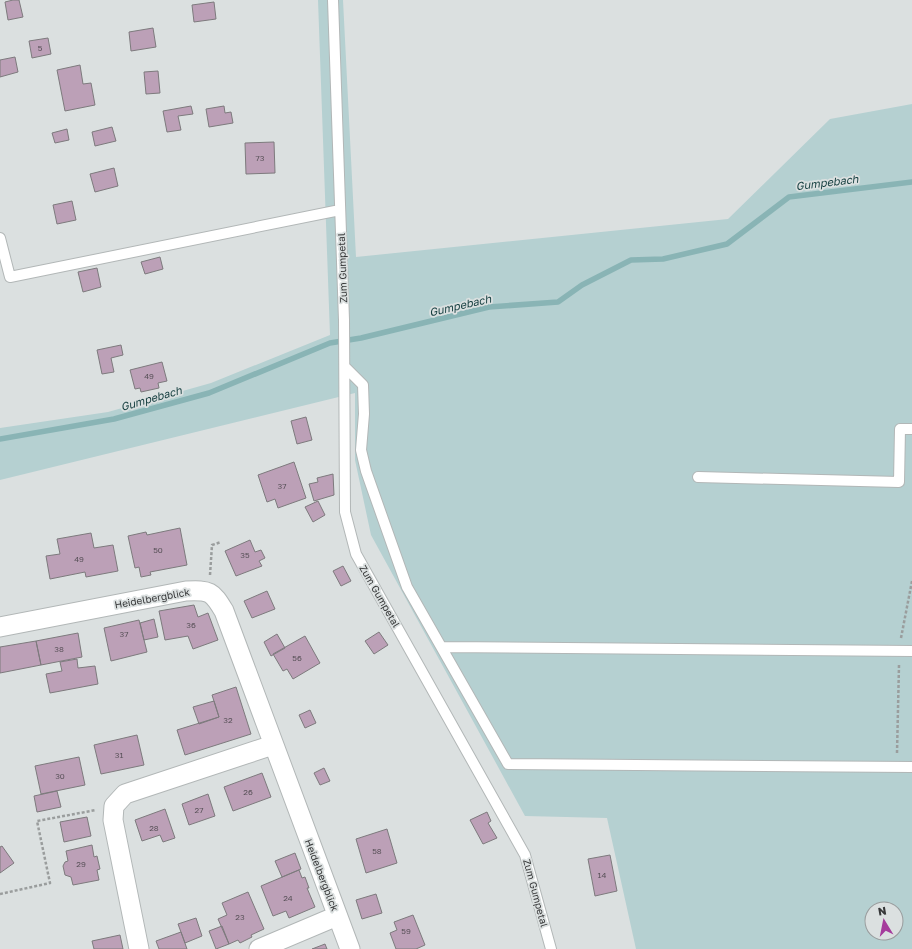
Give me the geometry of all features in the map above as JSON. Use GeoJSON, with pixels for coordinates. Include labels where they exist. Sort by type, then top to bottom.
{"type":"FeatureCollection","features":[{"type":"Feature","properties":{"kind":"street","name":"Heidelbergblick"},"geometry":{"type":"LineString","coordinates":[[0,627],[186,591],[202,590],[215,596],[224,611],[350,949]]}},
{"type":"Feature","properties":{"kind":"street"},"geometry":{"type":"LineString","coordinates":[[139,949],[113,820],[114,806],[125,794],[274,745]]}},
{"type":"Feature","properties":{"kind":"street","name":"Heidelbergblick"},"geometry":{"type":"LineString","coordinates":[[259,949],[338,916]]}},
{"type":"Feature","properties":{"kind":"lane","name":"Zum Gumpetal"},"geometry":{"type":"LineString","coordinates":[[333,0],[344,320],[345,512],[356,554],[526,855],[551,949]]}},
{"type":"Feature","properties":{"kind":"lane"},"geometry":{"type":"LineString","coordinates":[[0,238],[10,277],[340,210]]}},
{"type":"Feature","properties":{"kind":"lane"},"geometry":{"type":"LineString","coordinates":[[345,365],[363,385],[364,414],[361,450],[368,478],[407,588],[508,764],[912,767]]}},
{"type":"Feature","properties":{"kind":"lane"},"geometry":{"type":"LineString","coordinates":[[698,477],[899,482],[900,429],[912,429]]}},
{"type":"Feature","properties":{"kind":"lane"},"geometry":{"type":"LineString","coordinates":[[442,647],[912,651]]}},
{"type":"Feature","properties":{"kind":"path"},"geometry":{"type":"LineString","coordinates":[[209,593],[212,545],[221,542]]}},
{"type":"Feature","properties":{"kind":"path"},"geometry":{"type":"LineString","coordinates":[[896,767],[899,651],[912,581]]}},
{"type":"Feature","properties":{"kind":"path"},"geometry":{"type":"LineString","coordinates":[[0,894],[50,883],[37,821],[114,806]]}},
{"type":"Feature","properties":{"kind":"shaded area"},"geometry":{"type":"Polygon","coordinates":[[[318,0],[343,0],[356,257],[728,219],[830,119],[912,104],[912,949],[636,949],[607,818],[525,816],[371,535],[355,460],[355,393],[0,480],[0,428],[108,412],[211,383],[330,335],[318,0]]]}},
{"type":"Feature","properties":{"kind":"building"},"geometry":{"type":"Polygon","coordinates":[[[19,0],[23,17],[8,20],[5,2],[19,0]]]}},
{"type":"Feature","properties":{"kind":"building"},"geometry":{"type":"Polygon","coordinates":[[[214,2],[216,19],[194,22],[192,5],[214,2]]]}},
{"type":"Feature","properties":{"kind":"building"},"geometry":{"type":"Polygon","coordinates":[[[153,28],[156,47],[131,51],[129,32],[153,28]]]}},
{"type":"Feature","properties":{"kind":"building"},"geometry":{"type":"Polygon","coordinates":[[[48,38],[51,54],[32,58],[29,41],[48,38]]]}},
{"type":"Feature","properties":{"kind":"building"},"geometry":{"type":"Polygon","coordinates":[[[15,57],[18,72],[0,77],[0,60],[15,57]]]}},
{"type":"Feature","properties":{"kind":"building"},"geometry":{"type":"Polygon","coordinates":[[[80,65],[83,84],[91,83],[95,105],[65,111],[57,70],[80,65]]]}},
{"type":"Feature","properties":{"kind":"building"},"geometry":{"type":"Polygon","coordinates":[[[158,71],[160,93],[146,94],[144,72],[158,71]]]}},
{"type":"Feature","properties":{"kind":"building"},"geometry":{"type":"Polygon","coordinates":[[[191,106],[193,114],[178,116],[181,130],[167,132],[163,111],[191,106]]]}},
{"type":"Feature","properties":{"kind":"building"},"geometry":{"type":"Polygon","coordinates":[[[224,106],[225,113],[231,112],[233,123],[209,127],[206,109],[224,106]]]}},
{"type":"Feature","properties":{"kind":"building"},"geometry":{"type":"Polygon","coordinates":[[[112,127],[116,141],[95,146],[92,132],[112,127]]]}},
{"type":"Feature","properties":{"kind":"building"},"geometry":{"type":"Polygon","coordinates":[[[67,129],[69,140],[55,143],[52,133],[67,129]]]}},
{"type":"Feature","properties":{"kind":"building"},"geometry":{"type":"Polygon","coordinates":[[[274,142],[275,173],[246,174],[245,143],[274,142]]]}},
{"type":"Feature","properties":{"kind":"building"},"geometry":{"type":"Polygon","coordinates":[[[114,168],[118,186],[95,192],[90,174],[114,168]]]}},
{"type":"Feature","properties":{"kind":"building"},"geometry":{"type":"Polygon","coordinates":[[[72,201],[76,220],[57,224],[53,205],[72,201]]]}},
{"type":"Feature","properties":{"kind":"building"},"geometry":{"type":"Polygon","coordinates":[[[160,257],[163,269],[145,274],[141,262],[160,257]]]}},
{"type":"Feature","properties":{"kind":"building"},"geometry":{"type":"Polygon","coordinates":[[[97,268],[101,287],[83,292],[78,272],[97,268]]]}},
{"type":"Feature","properties":{"kind":"building"},"geometry":{"type":"Polygon","coordinates":[[[121,345],[123,355],[111,358],[114,372],[102,374],[97,350],[121,345]]]}},
{"type":"Feature","properties":{"kind":"building"},"geometry":{"type":"Polygon","coordinates":[[[162,362],[167,381],[158,383],[159,388],[141,392],[140,388],[135,389],[130,370],[162,362]]]}},
{"type":"Feature","properties":{"kind":"building"},"geometry":{"type":"Polygon","coordinates":[[[306,417],[312,440],[297,444],[291,421],[306,417]]]}},
{"type":"Feature","properties":{"kind":"building"},"geometry":{"type":"Polygon","coordinates":[[[294,462],[306,498],[278,508],[275,499],[267,502],[258,475],[294,462]]]}},
{"type":"Feature","properties":{"kind":"building"},"geometry":{"type":"Polygon","coordinates":[[[333,474],[334,495],[314,501],[309,484],[318,482],[317,478],[333,474]]]}},
{"type":"Feature","properties":{"kind":"building"},"geometry":{"type":"Polygon","coordinates":[[[318,501],[325,515],[313,522],[305,507],[318,501]]]}},
{"type":"Feature","properties":{"kind":"building"},"geometry":{"type":"Polygon","coordinates":[[[180,528],[187,565],[150,572],[151,575],[141,577],[139,567],[135,568],[128,536],[146,532],[147,535],[180,528]]]}},
{"type":"Feature","properties":{"kind":"building"},"geometry":{"type":"Polygon","coordinates":[[[91,533],[94,548],[113,545],[118,571],[86,577],[85,572],[50,579],[46,556],[60,554],[57,539],[91,533]]]}},
{"type":"Feature","properties":{"kind":"building"},"geometry":{"type":"Polygon","coordinates":[[[250,540],[255,552],[261,550],[265,558],[259,561],[262,566],[236,576],[225,551],[250,540]]]}},
{"type":"Feature","properties":{"kind":"building"},"geometry":{"type":"Polygon","coordinates":[[[343,566],[351,581],[341,586],[333,571],[343,566]]]}},
{"type":"Feature","properties":{"kind":"building"},"geometry":{"type":"Polygon","coordinates":[[[267,591],[275,609],[252,618],[244,601],[267,591]]]}},
{"type":"Feature","properties":{"kind":"building"},"geometry":{"type":"Polygon","coordinates":[[[194,605],[198,617],[208,613],[218,640],[193,649],[188,636],[165,640],[159,611],[194,605]]]}},
{"type":"Feature","properties":{"kind":"building"},"geometry":{"type":"Polygon","coordinates":[[[154,619],[158,637],[144,640],[140,623],[154,619]]]}},
{"type":"Feature","properties":{"kind":"building"},"geometry":{"type":"Polygon","coordinates":[[[139,620],[147,652],[111,661],[104,628],[139,620]]]}},
{"type":"Feature","properties":{"kind":"building"},"geometry":{"type":"Polygon","coordinates":[[[379,632],[388,645],[374,654],[365,641],[379,632]]]}},
{"type":"Feature","properties":{"kind":"building"},"geometry":{"type":"Polygon","coordinates":[[[78,633],[82,657],[41,665],[36,641],[78,633]]]}},
{"type":"Feature","properties":{"kind":"building"},"geometry":{"type":"Polygon","coordinates":[[[277,634],[285,648],[271,656],[264,642],[277,634]]]}},
{"type":"Feature","properties":{"kind":"building"},"geometry":{"type":"Polygon","coordinates":[[[305,636],[320,663],[293,679],[287,669],[283,671],[273,654],[305,636]]]}},
{"type":"Feature","properties":{"kind":"building"},"geometry":{"type":"Polygon","coordinates":[[[36,641],[41,665],[0,673],[0,647],[36,641]]]}},
{"type":"Feature","properties":{"kind":"building"},"geometry":{"type":"Polygon","coordinates":[[[77,659],[78,668],[95,666],[98,684],[50,693],[46,674],[62,671],[60,662],[77,659]]]}},
{"type":"Feature","properties":{"kind":"building"},"geometry":{"type":"Polygon","coordinates":[[[236,687],[251,734],[185,755],[177,730],[219,717],[212,695],[236,687]]]}},
{"type":"Feature","properties":{"kind":"building"},"geometry":{"type":"Polygon","coordinates":[[[214,701],[219,717],[199,724],[193,707],[214,701]]]}},
{"type":"Feature","properties":{"kind":"building"},"geometry":{"type":"Polygon","coordinates":[[[310,710],[316,723],[305,728],[299,715],[310,710]]]}},
{"type":"Feature","properties":{"kind":"building"},"geometry":{"type":"Polygon","coordinates":[[[137,735],[144,765],[101,774],[94,745],[137,735]]]}},
{"type":"Feature","properties":{"kind":"building"},"geometry":{"type":"Polygon","coordinates":[[[79,757],[85,785],[41,794],[35,766],[79,757]]]}},
{"type":"Feature","properties":{"kind":"building"},"geometry":{"type":"Polygon","coordinates":[[[324,768],[330,781],[320,785],[314,773],[324,768]]]}},
{"type":"Feature","properties":{"kind":"building"},"geometry":{"type":"Polygon","coordinates":[[[262,773],[271,797],[233,811],[224,787],[262,773]]]}},
{"type":"Feature","properties":{"kind":"building"},"geometry":{"type":"Polygon","coordinates":[[[57,791],[61,807],[37,812],[34,796],[57,791]]]}},
{"type":"Feature","properties":{"kind":"building"},"geometry":{"type":"Polygon","coordinates":[[[208,794],[215,816],[189,825],[182,804],[208,794]]]}},
{"type":"Feature","properties":{"kind":"building"},"geometry":{"type":"Polygon","coordinates":[[[165,809],[175,838],[163,842],[160,835],[142,841],[135,820],[165,809]]]}},
{"type":"Feature","properties":{"kind":"building"},"geometry":{"type":"Polygon","coordinates":[[[487,812],[491,821],[488,823],[497,838],[483,844],[470,820],[487,812]]]}},
{"type":"Feature","properties":{"kind":"building"},"geometry":{"type":"Polygon","coordinates":[[[87,817],[91,836],[64,842],[60,822],[87,817]]]}},
{"type":"Feature","properties":{"kind":"building"},"geometry":{"type":"Polygon","coordinates":[[[387,829],[397,863],[366,873],[356,839],[387,829]]]}},
{"type":"Feature","properties":{"kind":"building"},"geometry":{"type":"Polygon","coordinates":[[[92,845],[94,857],[97,856],[100,869],[97,870],[99,880],[73,885],[71,877],[65,875],[63,866],[65,862],[68,861],[66,851],[92,845]]]}},
{"type":"Feature","properties":{"kind":"building"},"geometry":{"type":"Polygon","coordinates":[[[2,846],[14,863],[0,873],[0,847],[2,846]]]}},
{"type":"Feature","properties":{"kind":"building"},"geometry":{"type":"Polygon","coordinates":[[[295,853],[301,869],[282,877],[275,861],[295,853]]]}},
{"type":"Feature","properties":{"kind":"building"},"geometry":{"type":"Polygon","coordinates":[[[610,855],[617,891],[595,896],[588,859],[610,855]]]}},
{"type":"Feature","properties":{"kind":"building"},"geometry":{"type":"Polygon","coordinates":[[[299,870],[302,878],[305,877],[309,888],[307,888],[315,907],[289,918],[286,911],[273,916],[261,886],[299,870]]]}},
{"type":"Feature","properties":{"kind":"building"},"geometry":{"type":"Polygon","coordinates":[[[248,892],[264,929],[251,935],[252,937],[240,943],[238,940],[229,944],[218,919],[227,915],[222,903],[248,892]]]}},
{"type":"Feature","properties":{"kind":"building"},"geometry":{"type":"Polygon","coordinates":[[[376,894],[382,913],[362,919],[356,900],[376,894]]]}},
{"type":"Feature","properties":{"kind":"building"},"geometry":{"type":"Polygon","coordinates":[[[413,915],[425,945],[416,949],[396,949],[390,933],[397,930],[394,922],[413,915]]]}},
{"type":"Feature","properties":{"kind":"building"},"geometry":{"type":"Polygon","coordinates":[[[196,918],[202,936],[185,943],[178,924],[196,918]]]}},
{"type":"Feature","properties":{"kind":"building"},"geometry":{"type":"Polygon","coordinates":[[[222,926],[229,944],[216,949],[209,931],[222,926]]]}},
{"type":"Feature","properties":{"kind":"building"},"geometry":{"type":"Polygon","coordinates":[[[181,932],[187,949],[159,949],[156,941],[181,932]]]}},
{"type":"Feature","properties":{"kind":"building"},"geometry":{"type":"Polygon","coordinates":[[[120,935],[123,949],[94,949],[92,941],[120,935]]]}},
{"type":"Feature","properties":{"kind":"building"},"geometry":{"type":"Polygon","coordinates":[[[325,944],[327,949],[312,949],[325,944]]]}},
{"type":"Feature","properties":{"kind":"waterway","name":"Gumpebach"},"geometry":{"type":"LineString","coordinates":[[0,439],[114,419],[209,393],[330,343],[361,338],[489,307],[558,302],[582,285],[631,260],[663,259],[727,244],[789,197],[912,182]]}}]}
